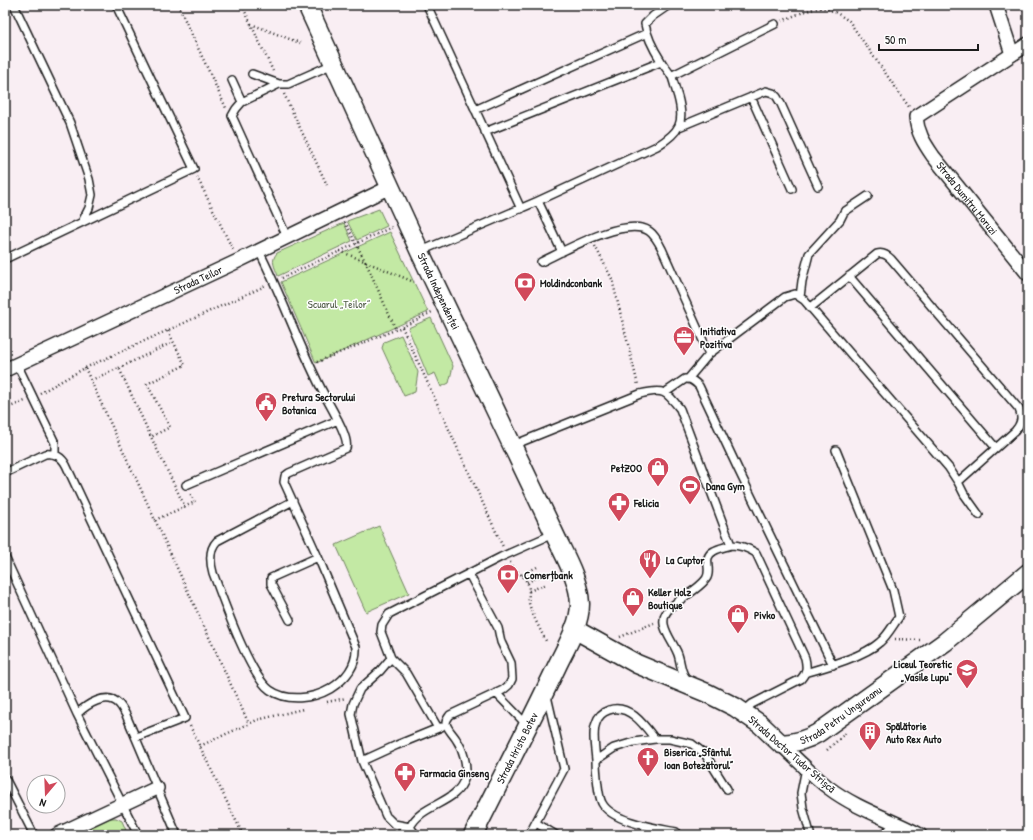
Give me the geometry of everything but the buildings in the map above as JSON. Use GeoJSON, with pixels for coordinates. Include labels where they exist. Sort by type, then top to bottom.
{"type":"FeatureCollection","features":[{"type":"Feature","properties":{"kind":"main road","name":"Strada Independenței"},"geometry":{"type":"LineString","coordinates":[[307,5],[420,252],[573,576],[579,593],[580,606],[574,629]]}},
{"type":"Feature","properties":{"kind":"main road","name":"Strada Petru Ungureanu"},"geometry":{"type":"LineString","coordinates":[[782,744],[803,740],[818,733],[945,642],[1028,573]]}},
{"type":"Feature","properties":{"kind":"main road","name":"Strada Doctor Tudor Strișcă"},"geometry":{"type":"LineString","coordinates":[[574,629],[620,656],[689,686],[743,712],[782,744]]}},
{"type":"Feature","properties":{"kind":"main road","name":"Strada Hristo Botev"},"geometry":{"type":"LineString","coordinates":[[473,835],[546,690],[574,629]]}},
{"type":"Feature","properties":{"kind":"street"},"geometry":{"type":"LineString","coordinates":[[996,5],[1012,54]]}},
{"type":"Feature","properties":{"kind":"street"},"geometry":{"type":"LineString","coordinates":[[916,117],[1012,54],[1027,47]]}},
{"type":"Feature","properties":{"kind":"street","name":"Strada Dumitru Moruzi"},"geometry":{"type":"LineString","coordinates":[[916,117],[917,126],[922,139],[933,156],[1028,274]]}},
{"type":"Feature","properties":{"kind":"street","name":"Strada Teilor"},"geometry":{"type":"LineString","coordinates":[[5,370],[238,261],[390,187]]}},
{"type":"Feature","properties":{"kind":"street","name":"Strada Doctor Tudor Strișcă"},"geometry":{"type":"LineString","coordinates":[[782,744],[830,789],[898,828],[920,835]]}},
{"type":"Feature","properties":{"kind":"street"},"geometry":{"type":"LineString","coordinates":[[57,835],[157,788]]}},
{"type":"Feature","properties":{"kind":"lane"},"geometry":{"type":"LineString","coordinates":[[14,5],[70,123],[89,179],[92,195],[89,208],[82,222]]}},
{"type":"Feature","properties":{"kind":"lane"},"geometry":{"type":"LineString","coordinates":[[5,259],[194,169],[116,5]]}},
{"type":"Feature","properties":{"kind":"lane"},"geometry":{"type":"LineString","coordinates":[[427,5],[521,208]]}},
{"type":"Feature","properties":{"kind":"lane"},"geometry":{"type":"LineString","coordinates":[[420,252],[538,201],[666,141],[678,127],[682,118],[671,76],[661,62],[646,33],[645,24],[668,5]]}},
{"type":"Feature","properties":{"kind":"lane"},"geometry":{"type":"LineString","coordinates":[[671,76],[775,24]]}},
{"type":"Feature","properties":{"kind":"lane"},"geometry":{"type":"LineString","coordinates":[[475,110],[646,33]]}},
{"type":"Feature","properties":{"kind":"lane"},"geometry":{"type":"LineString","coordinates":[[485,132],[661,62]]}},
{"type":"Feature","properties":{"kind":"lane"},"geometry":{"type":"LineString","coordinates":[[252,74],[279,84],[288,84],[333,64]]}},
{"type":"Feature","properties":{"kind":"lane"},"geometry":{"type":"LineString","coordinates":[[232,80],[242,102]]}},
{"type":"Feature","properties":{"kind":"lane"},"geometry":{"type":"LineString","coordinates":[[279,84],[242,102],[232,116],[287,237]]}},
{"type":"Feature","properties":{"kind":"lane"},"geometry":{"type":"LineString","coordinates":[[678,127],[766,91],[773,93],[777,97],[818,186]]}},
{"type":"Feature","properties":{"kind":"lane"},"geometry":{"type":"LineString","coordinates":[[751,97],[792,189]]}},
{"type":"Feature","properties":{"kind":"lane"},"geometry":{"type":"LineString","coordinates":[[800,297],[808,254],[840,220],[844,212],[868,196]]}},
{"type":"Feature","properties":{"kind":"lane"},"geometry":{"type":"LineString","coordinates":[[538,201],[562,252]]}},
{"type":"Feature","properties":{"kind":"lane"},"geometry":{"type":"LineString","coordinates":[[541,262],[591,238],[618,228],[632,227],[648,231],[656,239],[662,249],[709,354]]}},
{"type":"Feature","properties":{"kind":"lane"},"geometry":{"type":"LineString","coordinates":[[259,251],[274,282],[309,366],[338,420],[348,444],[346,448],[285,476],[284,482],[293,501],[318,557],[356,644],[355,659],[351,670],[345,677],[324,693],[304,698],[281,695],[270,690],[263,684],[245,653],[213,573],[211,557],[212,547],[219,540],[293,501]]}},
{"type":"Feature","properties":{"kind":"lane"},"geometry":{"type":"LineString","coordinates":[[810,308],[880,253],[886,254],[932,307],[1022,415],[1019,426],[958,482]]}},
{"type":"Feature","properties":{"kind":"lane"},"geometry":{"type":"LineString","coordinates":[[849,276],[996,448]]}},
{"type":"Feature","properties":{"kind":"lane"},"geometry":{"type":"LineString","coordinates":[[688,379],[709,354],[785,297],[795,294],[800,297],[810,308],[949,468],[964,494],[979,515]]}},
{"type":"Feature","properties":{"kind":"lane"},"geometry":{"type":"LineString","coordinates":[[17,364],[55,443],[55,454]]}},
{"type":"Feature","properties":{"kind":"lane"},"geometry":{"type":"LineString","coordinates":[[511,446],[640,394],[658,391],[666,392],[684,379],[694,381],[699,386],[833,665]]}},
{"type":"Feature","properties":{"kind":"lane"},"geometry":{"type":"LineString","coordinates":[[666,392],[680,409],[731,545]]}},
{"type":"Feature","properties":{"kind":"lane"},"geometry":{"type":"LineString","coordinates":[[186,485],[338,420]]}},
{"type":"Feature","properties":{"kind":"lane"},"geometry":{"type":"LineString","coordinates":[[805,674],[833,665],[869,650],[884,638],[899,617],[893,590],[836,450]]}},
{"type":"Feature","properties":{"kind":"lane"},"geometry":{"type":"LineString","coordinates":[[5,473],[45,454],[55,454],[64,460],[66,464],[185,718],[136,738]]}},
{"type":"Feature","properties":{"kind":"lane"},"geometry":{"type":"LineString","coordinates":[[438,728],[406,673],[391,658],[381,632],[382,625],[389,614],[506,554],[554,533]]}},
{"type":"Feature","properties":{"kind":"lane"},"geometry":{"type":"LineString","coordinates":[[689,686],[683,673],[677,652],[668,637],[664,626],[664,619],[669,609],[707,578],[709,573],[707,562],[708,557],[713,552],[731,545],[738,545],[748,548],[756,554],[805,658],[807,668],[801,679],[752,704],[743,712]]}},
{"type":"Feature","properties":{"kind":"lane"},"geometry":{"type":"LineString","coordinates":[[5,557],[77,714],[138,835]]}},
{"type":"Feature","properties":{"kind":"lane"},"geometry":{"type":"LineString","coordinates":[[290,620],[270,584],[272,578],[318,557]]}},
{"type":"Feature","properties":{"kind":"lane"},"geometry":{"type":"LineString","coordinates":[[410,827],[417,817],[430,807],[453,796],[461,786],[465,777],[466,766],[464,756],[457,740],[446,725],[446,721],[450,715],[503,690],[512,680],[511,663],[501,642],[498,628],[469,574]]}},
{"type":"Feature","properties":{"kind":"lane"},"geometry":{"type":"LineString","coordinates":[[391,658],[380,671],[365,682],[356,695],[351,714],[362,761],[386,816],[389,821],[394,824],[410,827],[416,835]]}},
{"type":"Feature","properties":{"kind":"lane"},"geometry":{"type":"LineString","coordinates":[[529,835],[564,769],[546,690]]}},
{"type":"Feature","properties":{"kind":"lane"},"geometry":{"type":"LineString","coordinates":[[496,693],[528,726]]}},
{"type":"Feature","properties":{"kind":"lane"},"geometry":{"type":"LineString","coordinates":[[77,714],[93,702],[105,699],[112,700],[118,704],[126,715],[177,835]]}},
{"type":"Feature","properties":{"kind":"lane"},"geometry":{"type":"LineString","coordinates":[[655,739],[642,723],[629,712],[620,709],[612,709],[604,712],[599,717],[595,724],[594,734],[596,769],[601,803],[608,810],[629,821],[676,832]]}},
{"type":"Feature","properties":{"kind":"lane"},"geometry":{"type":"LineString","coordinates":[[362,761],[446,725]]}},
{"type":"Feature","properties":{"kind":"lane"},"geometry":{"type":"LineString","coordinates":[[596,760],[614,748],[655,739],[670,739],[692,744],[705,754],[727,790]]}},
{"type":"Feature","properties":{"kind":"lane"},"geometry":{"type":"LineString","coordinates":[[806,768],[802,793],[803,808],[810,833]]}},
{"type":"Feature","properties":{"kind":"lane"},"geometry":{"type":"LineString","coordinates":[[5,778],[34,835]]}},
{"type":"Feature","properties":{"kind":"lane"},"geometry":{"type":"LineString","coordinates":[[536,823],[556,835]]}},
{"type":"Feature","properties":{"kind":"lane"},"geometry":{"type":"LineString","coordinates":[[883,835],[898,828]]}},
{"type":"Feature","properties":{"kind":"path"},"geometry":{"type":"LineString","coordinates":[[178,5],[226,108],[232,116]]}},
{"type":"Feature","properties":{"kind":"path"},"geometry":{"type":"LineString","coordinates":[[775,24],[803,12],[821,8],[838,14],[849,21],[916,117]]}},
{"type":"Feature","properties":{"kind":"path"},"geometry":{"type":"LineString","coordinates":[[250,24],[300,43]]}},
{"type":"Feature","properties":{"kind":"path"},"geometry":{"type":"LineString","coordinates":[[194,169],[238,261]]}},
{"type":"Feature","properties":{"kind":"path"},"geometry":{"type":"LineString","coordinates":[[345,222],[365,261],[396,330]]}},
{"type":"Feature","properties":{"kind":"path"},"geometry":{"type":"LineString","coordinates":[[5,409],[33,397],[85,368],[392,227]]}},
{"type":"Feature","properties":{"kind":"path"},"geometry":{"type":"LineString","coordinates":[[591,238],[612,279],[640,394]]}},
{"type":"Feature","properties":{"kind":"path"},"geometry":{"type":"LineString","coordinates":[[340,251],[414,282]]}},
{"type":"Feature","properties":{"kind":"path"},"geometry":{"type":"LineString","coordinates":[[309,366],[396,330],[432,312]]}},
{"type":"Feature","properties":{"kind":"path"},"geometry":{"type":"LineString","coordinates":[[402,327],[512,567],[522,575],[527,582],[529,604],[547,643]]}},
{"type":"Feature","properties":{"kind":"path"},"geometry":{"type":"LineString","coordinates":[[151,437],[170,427],[147,384],[185,366],[168,331]]}},
{"type":"Feature","properties":{"kind":"path"},"geometry":{"type":"LineString","coordinates":[[91,380],[173,342]]}},
{"type":"Feature","properties":{"kind":"path"},"geometry":{"type":"LineString","coordinates":[[85,368],[249,724]]}},
{"type":"Feature","properties":{"kind":"path"},"geometry":{"type":"LineString","coordinates":[[119,368],[185,507]]}},
{"type":"Feature","properties":{"kind":"path"},"geometry":{"type":"LineString","coordinates":[[155,520],[195,502]]}},
{"type":"Feature","properties":{"kind":"path"},"geometry":{"type":"LineString","coordinates":[[522,575],[539,566]]}},
{"type":"Feature","properties":{"kind":"path"},"geometry":{"type":"LineString","coordinates":[[527,582],[543,575]]}},
{"type":"Feature","properties":{"kind":"path"},"geometry":{"type":"LineString","coordinates":[[529,591],[547,584]]}},
{"type":"Feature","properties":{"kind":"path"},"geometry":{"type":"LineString","coordinates":[[620,638],[664,619]]}},
{"type":"Feature","properties":{"kind":"path"},"geometry":{"type":"LineString","coordinates":[[884,638],[922,641]]}},
{"type":"Feature","properties":{"kind":"path"},"geometry":{"type":"LineString","coordinates":[[325,703],[356,695]]}},
{"type":"Feature","properties":{"kind":"path"},"geometry":{"type":"LineString","coordinates":[[200,746],[257,720],[310,707]]}},
{"type":"Feature","properties":{"kind":"path"},"geometry":{"type":"LineString","coordinates":[[185,718],[243,835]]}},
{"type":"Feature","properties":{"kind":"green space"},"geometry":{"type":"Polygon","coordinates":[[[379,209],[387,226],[357,240],[347,221],[379,209]]]}},
{"type":"Feature","properties":{"kind":"green space"},"geometry":{"type":"Polygon","coordinates":[[[344,223],[352,241],[278,276],[273,261],[277,253],[344,223]]]}},
{"type":"Feature","properties":{"kind":"green space","name":"Scuarul „Teilor”"},"geometry":{"type":"Polygon","coordinates":[[[390,232],[428,312],[316,363],[281,282],[390,232]]]}},
{"type":"Feature","properties":{"kind":"green space"},"geometry":{"type":"Polygon","coordinates":[[[431,318],[453,366],[449,383],[441,387],[435,373],[428,376],[408,328],[431,318]]]}},
{"type":"Feature","properties":{"kind":"green space"},"geometry":{"type":"Polygon","coordinates":[[[401,335],[418,372],[415,392],[404,396],[382,348],[384,342],[401,335]]]}},
{"type":"Feature","properties":{"kind":"green space"},"geometry":{"type":"Polygon","coordinates":[[[379,526],[409,593],[366,612],[336,545],[379,526]]]}},
{"type":"Feature","properties":{"kind":"green space"},"geometry":{"type":"Polygon","coordinates":[[[110,818],[116,818],[122,821],[128,835],[75,835],[110,818]]]}},
{"type":"Feature","properties":{"kind":"place","name":"Moldindconbank"},"geometry":{"type":"Point","coordinates":[525,302]}},
{"type":"Feature","properties":{"kind":"place","name":"Initiativa Pozitiva"},"geometry":{"type":"Point","coordinates":[684,356]}},
{"type":"Feature","properties":{"kind":"place","name":"Pretura Sectorului Botanica"},"geometry":{"type":"Point","coordinates":[266,422]}},
{"type":"Feature","properties":{"kind":"place","name":"PetZOO"},"geometry":{"type":"Point","coordinates":[658,488]}},
{"type":"Feature","properties":{"kind":"place","name":"Dana Gym"},"geometry":{"type":"Point","coordinates":[690,506]}},
{"type":"Feature","properties":{"kind":"place","name":"Felicia"},"geometry":{"type":"Point","coordinates":[619,522]}},
{"type":"Feature","properties":{"kind":"place","name":"La Cuptor"},"geometry":{"type":"Point","coordinates":[650,580]}},
{"type":"Feature","properties":{"kind":"place","name":"Comerțbank"},"geometry":{"type":"Point","coordinates":[508,594]}},
{"type":"Feature","properties":{"kind":"place","name":"Keller Holz Boutique"},"geometry":{"type":"Point","coordinates":[633,618]}},
{"type":"Feature","properties":{"kind":"place","name":"Pivko"},"geometry":{"type":"Point","coordinates":[738,634]}},
{"type":"Feature","properties":{"kind":"place","name":"Liceul Teoretic „Vasile Lupu“"},"geometry":{"type":"Point","coordinates":[967,690]}},
{"type":"Feature","properties":{"kind":"place","name":"Spălătorie Auto Rex Auto"},"geometry":{"type":"Point","coordinates":[870,752]}},
{"type":"Feature","properties":{"kind":"place","name":"Biserica „Sfântul Ioan Botezătorul”"},"geometry":{"type":"Point","coordinates":[648,778]}},
{"type":"Feature","properties":{"kind":"place","name":"Farmacia Ginseng"},"geometry":{"type":"Point","coordinates":[405,792]}}]}
